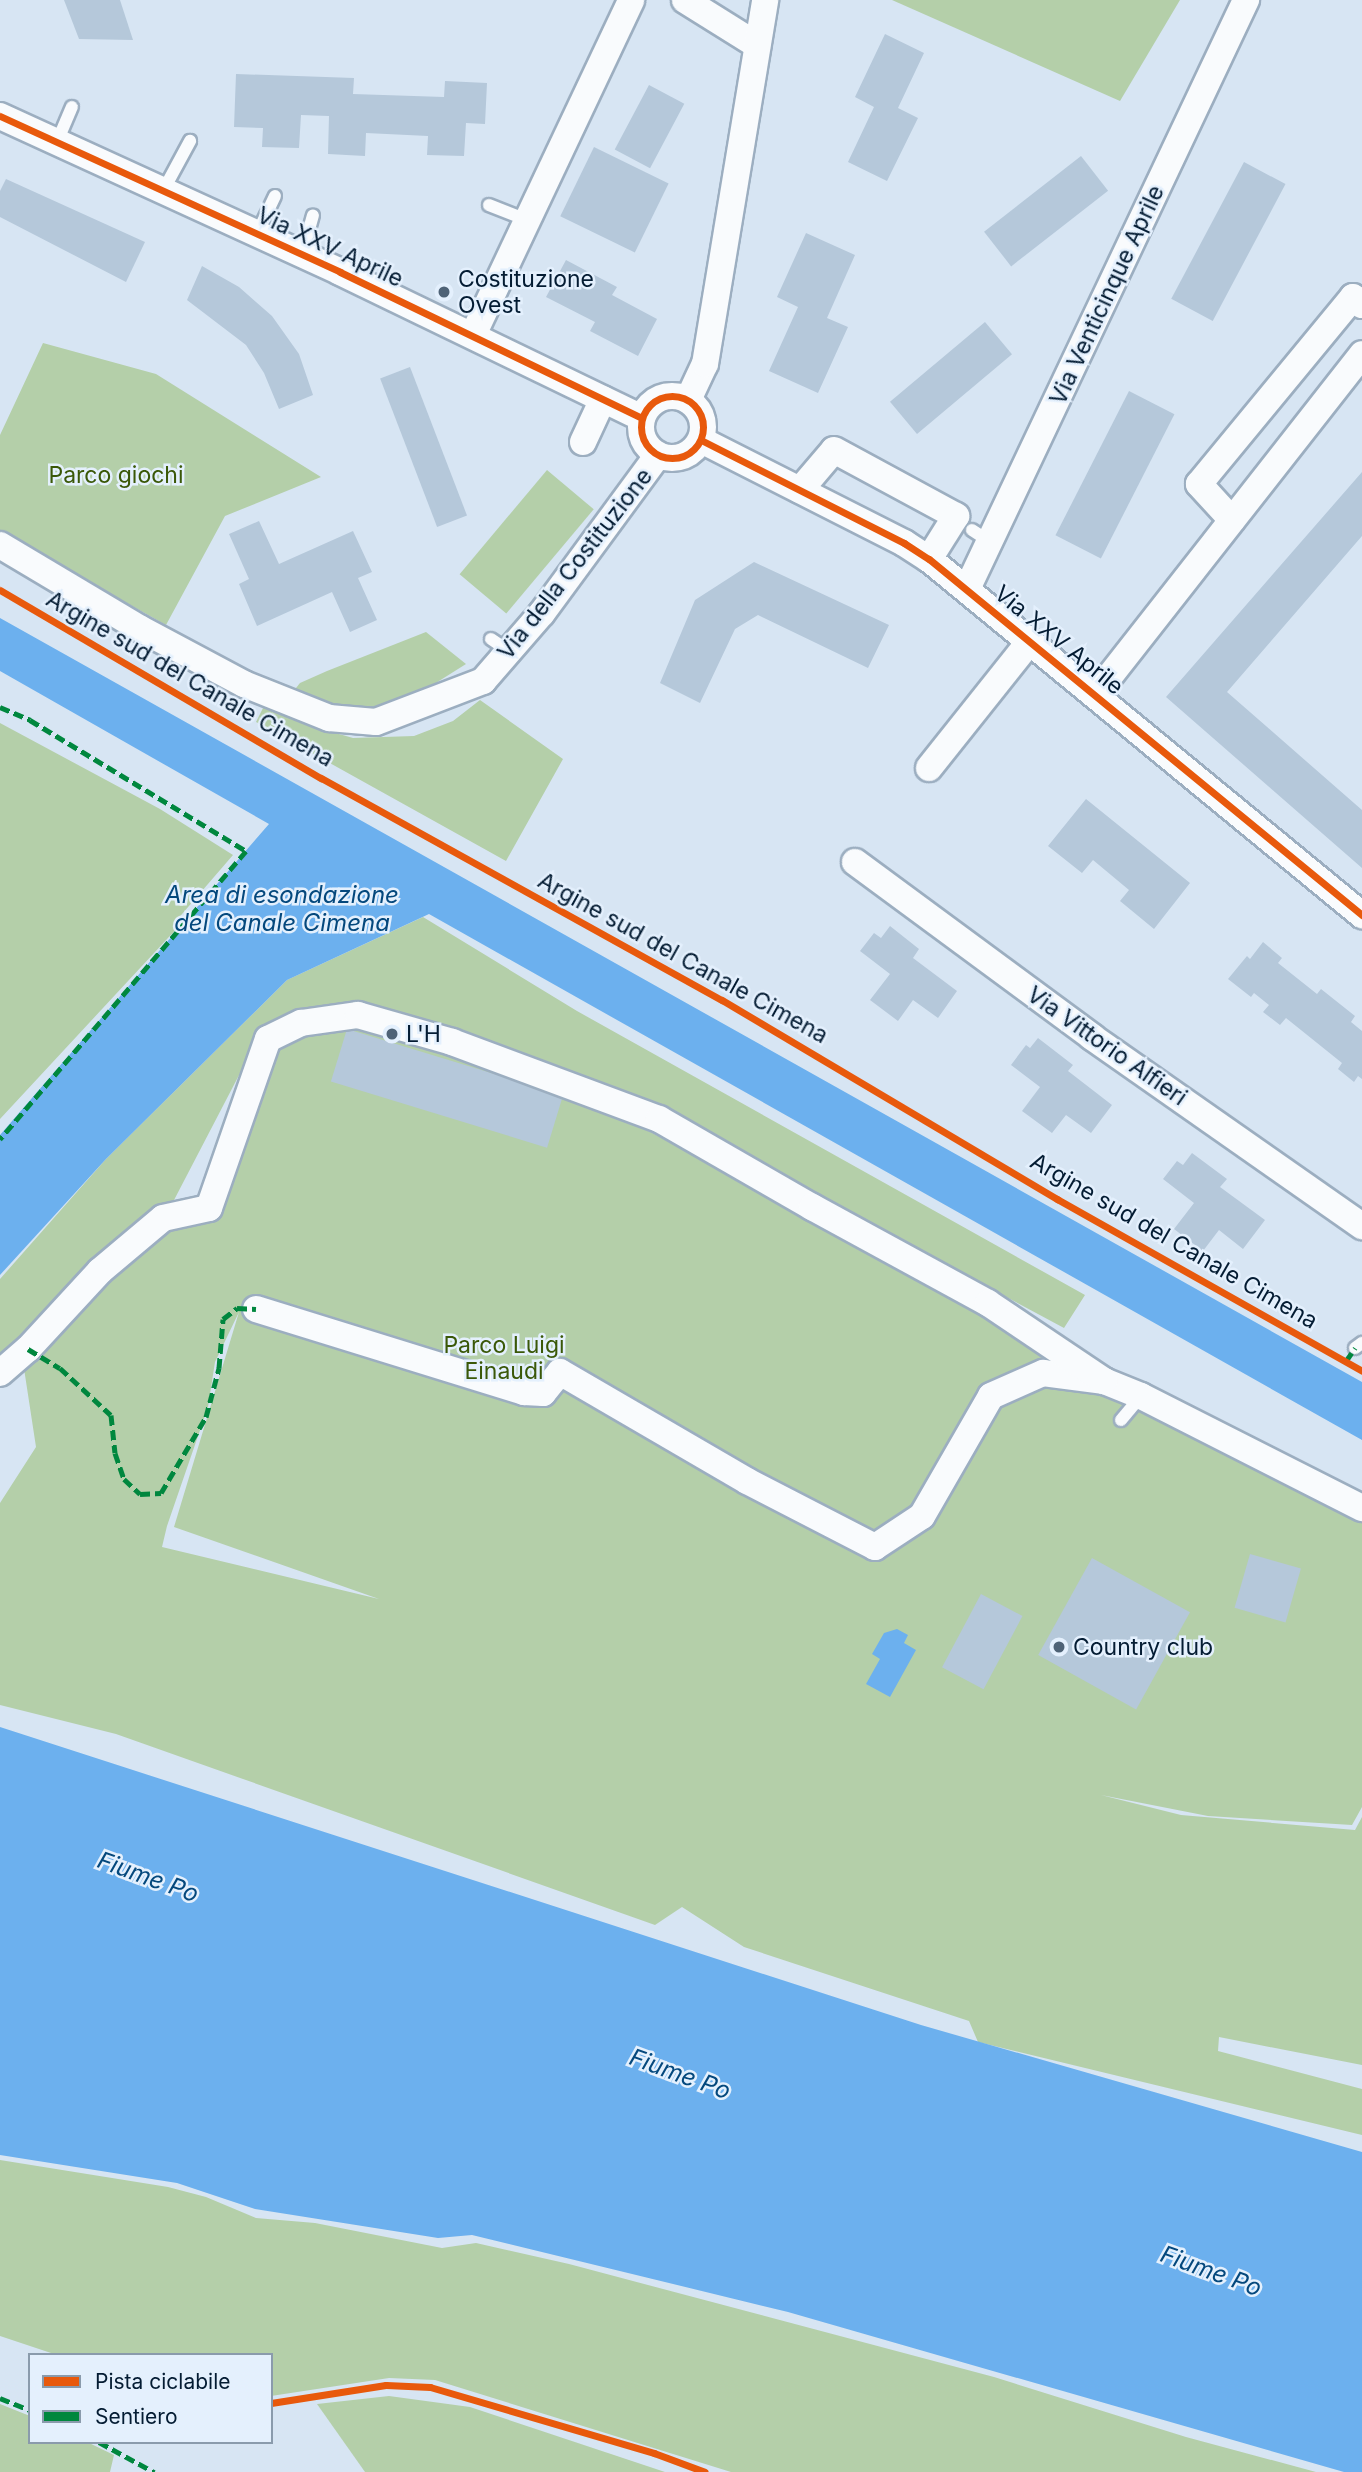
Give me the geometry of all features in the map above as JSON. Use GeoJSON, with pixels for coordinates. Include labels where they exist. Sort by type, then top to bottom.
{"type":"FeatureCollection","features":[{"type":"Feature","properties":{"kind":"street"},"geometry":{"type":"LineString","coordinates":[[472,335],[631,0]]}},
{"type":"Feature","properties":{"kind":"street"},"geometry":{"type":"LineString","coordinates":[[688,400],[705,364],[765,0]]}},
{"type":"Feature","properties":{"kind":"street","name":"Via Venticinque Aprile"},"geometry":{"type":"LineString","coordinates":[[967,589],[981,536],[1246,0]]}},
{"type":"Feature","properties":{"kind":"street"},"geometry":{"type":"LineString","coordinates":[[693,2],[757,45]]}},
{"type":"Feature","properties":{"kind":"street","name":"Via XXV Aprile"},"geometry":{"type":"LineString","coordinates":[[0,116],[302,255],[642,418]]}},
{"type":"Feature","properties":{"kind":"street"},"geometry":{"type":"LineString","coordinates":[[1233,520],[1199,484],[1353,297],[1362,304]]}},
{"type":"Feature","properties":{"kind":"street"},"geometry":{"type":"LineString","coordinates":[[1095,695],[1362,355]]}},
{"type":"Feature","properties":{"kind":"street"},"geometry":{"type":"LineString","coordinates":[[1273,393],[1308,423]]}},
{"type":"Feature","properties":{"kind":"street"},"geometry":{"type":"LineString","coordinates":[[676,396],[688,400],[697,408],[704,423],[701,440],[686,455],[671,458],[658,455],[648,446],[642,434],[642,418],[649,406],[661,398],[676,396]]}},
{"type":"Feature","properties":{"kind":"street"},"geometry":{"type":"LineString","coordinates":[[583,442],[603,399]]}},
{"type":"Feature","properties":{"kind":"street","name":"Via XXV Aprile"},"geometry":{"type":"LineString","coordinates":[[701,440],[929,559],[1362,915]]}},
{"type":"Feature","properties":{"kind":"street"},"geometry":{"type":"LineString","coordinates":[[800,490],[834,450],[956,516],[929,559]]}},
{"type":"Feature","properties":{"kind":"street","name":"Via della Costituzione"},"geometry":{"type":"LineString","coordinates":[[0,545],[139,628],[244,684],[329,718],[376,722],[496,677],[500,645],[542,613],[658,455]]}},
{"type":"Feature","properties":{"kind":"street"},"geometry":{"type":"LineString","coordinates":[[929,768],[1030,641]]}},
{"type":"Feature","properties":{"kind":"street","name":"Via Vittorio Alfieri"},"geometry":{"type":"LineString","coordinates":[[855,862],[1092,1037],[1362,1226]]}},
{"type":"Feature","properties":{"kind":"street"},"geometry":{"type":"LineString","coordinates":[[0,1373],[28,1349],[100,1271],[163,1219],[209,1208],[268,1039],[301,1023],[358,1015],[452,1042],[659,1119],[812,1208],[988,1303],[1104,1381],[1141,1396],[1362,1508]]}},
{"type":"Feature","properties":{"kind":"street"},"geometry":{"type":"LineString","coordinates":[[256,1309],[524,1392],[543,1393],[560,1372],[747,1481],[875,1547],[922,1516],[992,1395],[1043,1373],[1104,1381]]}},
{"type":"Feature","properties":{"kind":"lane"},"geometry":{"type":"LineString","coordinates":[[57,142],[72,107]]}},
{"type":"Feature","properties":{"kind":"lane"},"geometry":{"type":"LineString","coordinates":[[163,191],[190,141]]}},
{"type":"Feature","properties":{"kind":"lane"},"geometry":{"type":"LineString","coordinates":[[257,234],[275,196]]}},
{"type":"Feature","properties":{"kind":"lane"},"geometry":{"type":"LineString","coordinates":[[489,205],[527,220]]}},
{"type":"Feature","properties":{"kind":"lane"},"geometry":{"type":"LineString","coordinates":[[302,255],[313,215]]}},
{"type":"Feature","properties":{"kind":"lane"},"geometry":{"type":"LineString","coordinates":[[1121,1420],[1141,1396]]}},
{"type":"Feature","properties":{"kind":"green space"},"geometry":{"type":"Polygon","coordinates":[[[892,0],[1180,0],[1120,101],[892,0]]]}},
{"type":"Feature","properties":{"kind":"green space","name":"Parco giochi"},"geometry":{"type":"Polygon","coordinates":[[[43,343],[156,374],[321,477],[225,516],[166,625],[0,532],[0,435],[43,343]]]}},
{"type":"Feature","properties":{"kind":"green space"},"geometry":{"type":"Polygon","coordinates":[[[547,470],[594,509],[506,613],[460,574],[547,470]]]}},
{"type":"Feature","properties":{"kind":"green space"},"geometry":{"type":"Polygon","coordinates":[[[426,632],[466,664],[404,703],[354,709],[321,704],[292,693],[300,683],[426,632]]]}},
{"type":"Feature","properties":{"kind":"green space"},"geometry":{"type":"Polygon","coordinates":[[[480,700],[563,759],[506,861],[256,722],[264,706],[311,726],[353,738],[414,736],[453,721],[480,700]]]}},
{"type":"Feature","properties":{"kind":"green space"},"geometry":{"type":"Polygon","coordinates":[[[0,723],[160,809],[233,855],[176,921],[180,925],[0,1119],[0,723]]]}},
{"type":"Feature","properties":{"kind":"green space"},"geometry":{"type":"Polygon","coordinates":[[[423,917],[577,1011],[1085,1295],[1064,1328],[622,1091],[506,1047],[366,1002],[301,1008],[261,1033],[173,1202],[100,1263],[0,1361],[0,1279],[106,1159],[287,980],[423,917]]]}},
{"type":"Feature","properties":{"kind":"green space","name":"Parco Luigi Einaudi"},"geometry":{"type":"Polygon","coordinates":[[[321,1025],[377,1026],[611,1112],[803,1210],[999,1326],[1362,1518],[1362,1807],[1352,1825],[1208,1816],[1101,1795],[1181,1815],[1355,1830],[1362,1817],[1362,2065],[1219,2037],[1218,2051],[1362,2089],[1362,2135],[978,2042],[969,2021],[744,1947],[682,1907],[655,1925],[116,1734],[0,1705],[0,1503],[36,1447],[23,1362],[165,1224],[208,1219],[209,1223],[272,1044],[321,1025]],[[239,1312],[215,1362],[208,1407],[162,1547],[379,1599],[174,1527],[239,1312]]]}},
{"type":"Feature","properties":{"kind":"green space"},"geometry":{"type":"Polygon","coordinates":[[[0,2160],[168,2187],[206,2197],[256,2218],[315,2223],[442,2248],[476,2243],[569,2264],[994,2377],[1186,2437],[1316,2472],[731,2472],[435,2380],[389,2378],[273,2396],[273,2353],[51,2353],[0,2336],[0,2160]]]}},
{"type":"Feature","properties":{"kind":"green space"},"geometry":{"type":"Polygon","coordinates":[[[389,2396],[470,2407],[665,2472],[365,2472],[317,2404],[389,2396]]]}},
{"type":"Feature","properties":{"kind":"green space"},"geometry":{"type":"Polygon","coordinates":[[[0,2404],[28,2415],[28,2444],[91,2444],[114,2455],[110,2472],[0,2472],[0,2404]]]}},
{"type":"Feature","properties":{"kind":"water","name":"Area di esondazione del Canale Cimena"},"geometry":{"type":"Polygon","coordinates":[[[0,618],[1362,1382],[1362,1440],[429,914],[287,980],[106,1159],[0,1275],[0,1135],[269,824],[0,671],[0,618]]]}},
{"type":"Feature","properties":{"kind":"water"},"geometry":{"type":"Polygon","coordinates":[[[897,1629],[908,1635],[904,1643],[916,1650],[890,1697],[866,1684],[880,1659],[872,1654],[884,1633],[897,1629]]]}},
{"type":"Feature","properties":{"kind":"water","name":"Fiume Po"},"geometry":{"type":"Polygon","coordinates":[[[0,1727],[921,2025],[1362,2152],[1362,2472],[1344,2472],[788,2312],[472,2235],[438,2238],[255,2209],[177,2183],[0,2155],[0,1727]]]}},
{"type":"Feature","properties":{"kind":"building"},"geometry":{"type":"Polygon","coordinates":[[[64,0],[120,0],[133,40],[79,39],[64,0]]]}},
{"type":"Feature","properties":{"kind":"building"},"geometry":{"type":"Polygon","coordinates":[[[885,34],[924,53],[898,108],[918,118],[887,181],[848,162],[874,107],[855,97],[885,34]]]}},
{"type":"Feature","properties":{"kind":"building"},"geometry":{"type":"Polygon","coordinates":[[[236,74],[354,78],[353,94],[444,97],[445,81],[487,83],[485,124],[466,123],[464,156],[427,155],[428,136],[366,133],[365,156],[328,154],[329,116],[301,115],[299,148],[262,147],[263,128],[234,127],[236,74]]]}},
{"type":"Feature","properties":{"kind":"building"},"geometry":{"type":"Polygon","coordinates":[[[649,85],[684,104],[650,168],[615,149],[649,85]]]}},
{"type":"Feature","properties":{"kind":"building"},"geometry":{"type":"Polygon","coordinates":[[[594,147],[669,183],[635,253],[560,216],[594,147]]]}},
{"type":"Feature","properties":{"kind":"building"},"geometry":{"type":"Polygon","coordinates":[[[1081,156],[1108,191],[1011,266],[984,232],[1081,156]]]}},
{"type":"Feature","properties":{"kind":"building"},"geometry":{"type":"Polygon","coordinates":[[[1244,162],[1285,184],[1213,321],[1171,299],[1244,162]]]}},
{"type":"Feature","properties":{"kind":"building"},"geometry":{"type":"Polygon","coordinates":[[[6,179],[145,242],[126,282],[0,217],[0,191],[6,179]]]}},
{"type":"Feature","properties":{"kind":"building"},"geometry":{"type":"Polygon","coordinates":[[[806,233],[855,255],[827,318],[848,327],[818,393],[769,371],[798,307],[777,297],[806,233]]]}},
{"type":"Feature","properties":{"kind":"building"},"geometry":{"type":"Polygon","coordinates":[[[566,260],[617,287],[612,295],[657,319],[638,356],[590,331],[595,322],[546,297],[566,260]]]}},
{"type":"Feature","properties":{"kind":"building"},"geometry":{"type":"Polygon","coordinates":[[[202,266],[239,287],[272,316],[299,354],[313,395],[279,409],[264,373],[246,345],[187,300],[202,266]]]}},
{"type":"Feature","properties":{"kind":"building"},"geometry":{"type":"Polygon","coordinates":[[[985,322],[1012,354],[917,434],[890,402],[985,322]]]}},
{"type":"Feature","properties":{"kind":"building"},"geometry":{"type":"Polygon","coordinates":[[[410,367],[467,515],[437,527],[380,378],[410,367]]]}},
{"type":"Feature","properties":{"kind":"building"},"geometry":{"type":"Polygon","coordinates":[[[1129,391],[1174,414],[1101,558],[1055,535],[1129,391]]]}},
{"type":"Feature","properties":{"kind":"building"},"geometry":{"type":"Polygon","coordinates":[[[1362,472],[1362,536],[1227,692],[1362,810],[1362,868],[1166,697],[1362,472]]]}},
{"type":"Feature","properties":{"kind":"building"},"geometry":{"type":"Polygon","coordinates":[[[259,521],[279,564],[353,531],[372,572],[358,578],[377,620],[350,632],[332,592],[257,626],[239,584],[249,579],[229,534],[259,521]]]}},
{"type":"Feature","properties":{"kind":"building"},"geometry":{"type":"Polygon","coordinates":[[[754,562],[889,625],[868,668],[758,615],[735,629],[700,703],[660,683],[695,600],[754,562]]]}},
{"type":"Feature","properties":{"kind":"building"},"geometry":{"type":"Polygon","coordinates":[[[1086,799],[1190,883],[1154,929],[1120,901],[1129,890],[1093,860],[1082,873],[1048,846],[1086,799]]]}},
{"type":"Feature","properties":{"kind":"building"},"geometry":{"type":"Polygon","coordinates":[[[890,926],[919,949],[913,958],[957,991],[938,1018],[913,1000],[898,1021],[870,1000],[890,974],[860,951],[874,933],[881,938],[890,926]]]}},
{"type":"Feature","properties":{"kind":"building"},"geometry":{"type":"Polygon","coordinates":[[[1263,942],[1282,958],[1278,963],[1317,994],[1321,989],[1355,1016],[1351,1022],[1362,1031],[1362,1079],[1358,1076],[1354,1082],[1338,1069],[1342,1063],[1286,1018],[1280,1025],[1263,1012],[1269,1005],[1254,993],[1251,997],[1228,979],[1247,956],[1250,959],[1263,942]]]}},
{"type":"Feature","properties":{"kind":"building"},"geometry":{"type":"Polygon","coordinates":[[[347,1029],[563,1095],[547,1148],[331,1082],[347,1029]]]}},
{"type":"Feature","properties":{"kind":"building"},"geometry":{"type":"Polygon","coordinates":[[[1038,1038],[1073,1065],[1068,1071],[1112,1105],[1091,1133],[1066,1115],[1052,1133],[1022,1111],[1040,1087],[1011,1065],[1026,1045],[1030,1048],[1038,1038]]]}},
{"type":"Feature","properties":{"kind":"building"},"geometry":{"type":"Polygon","coordinates":[[[1192,1153],[1227,1179],[1220,1187],[1265,1220],[1243,1249],[1219,1230],[1203,1251],[1174,1229],[1194,1203],[1163,1179],[1177,1161],[1183,1165],[1192,1153]]]}},
{"type":"Feature","properties":{"kind":"building"},"geometry":{"type":"Polygon","coordinates":[[[1250,1554],[1301,1569],[1286,1622],[1235,1608],[1250,1554]]]}},
{"type":"Feature","properties":{"kind":"building"},"geometry":{"type":"Polygon","coordinates":[[[1092,1558],[1190,1612],[1136,1709],[1038,1655],[1092,1558]]]}},
{"type":"Feature","properties":{"kind":"building"},"geometry":{"type":"Polygon","coordinates":[[[981,1594],[1022,1616],[984,1689],[942,1667],[981,1594]]]}},
{"type":"Feature","properties":{"kind":"marked path"},"geometry":{"type":"LineString","coordinates":[[0,707],[30,720],[246,851],[0,1139]]}},
{"type":"Feature","properties":{"kind":"marked path"},"geometry":{"type":"LineString","coordinates":[[28,1349],[60,1368],[111,1415],[115,1453],[124,1479],[140,1494],[161,1493],[206,1417],[219,1368],[223,1319],[237,1308],[256,1309]]}},
{"type":"Feature","properties":{"kind":"marked path"},"geometry":{"type":"LineString","coordinates":[[1346,1361],[1355,1348]]}},
{"type":"Feature","properties":{"kind":"marked path"},"geometry":{"type":"LineString","coordinates":[[0,2398],[28,2409]]}},
{"type":"Feature","properties":{"kind":"marked path"},"geometry":{"type":"LineString","coordinates":[[103,2444],[154,2472]]}},
{"type":"Feature","properties":{"kind":"cycle path"},"geometry":{"type":"LineString","coordinates":[[0,116],[340,272],[642,418]]}},
{"type":"Feature","properties":{"kind":"cycle path"},"geometry":{"type":"LineString","coordinates":[[672,396],[684,398],[694,405],[701,415],[703,427],[701,439],[694,449],[684,456],[672,458],[660,456],[650,449],[643,439],[641,427],[643,415],[650,405],[660,398],[672,396]]}},
{"type":"Feature","properties":{"kind":"cycle path"},"geometry":{"type":"LineString","coordinates":[[701,440],[904,543],[929,559],[1362,915]]}},
{"type":"Feature","properties":{"kind":"cycle path","name":"Argine sud del Canale Cimena"},"geometry":{"type":"LineString","coordinates":[[0,590],[321,778],[722,1000],[1057,1199],[1362,1371]]}},
{"type":"Feature","properties":{"kind":"cycle path"},"geometry":{"type":"LineString","coordinates":[[273,2403],[386,2385],[430,2387],[654,2453],[705,2472]]}},
{"type":"Feature","properties":{"kind":"place","name":"Costituzione Ovest"},"geometry":{"type":"Point","coordinates":[444,292]}},
{"type":"Feature","properties":{"kind":"place","name":"L'H"},"geometry":{"type":"Point","coordinates":[392,1034]}},
{"type":"Feature","properties":{"kind":"place","name":"Country club"},"geometry":{"type":"Point","coordinates":[1059,1647]}}]}
